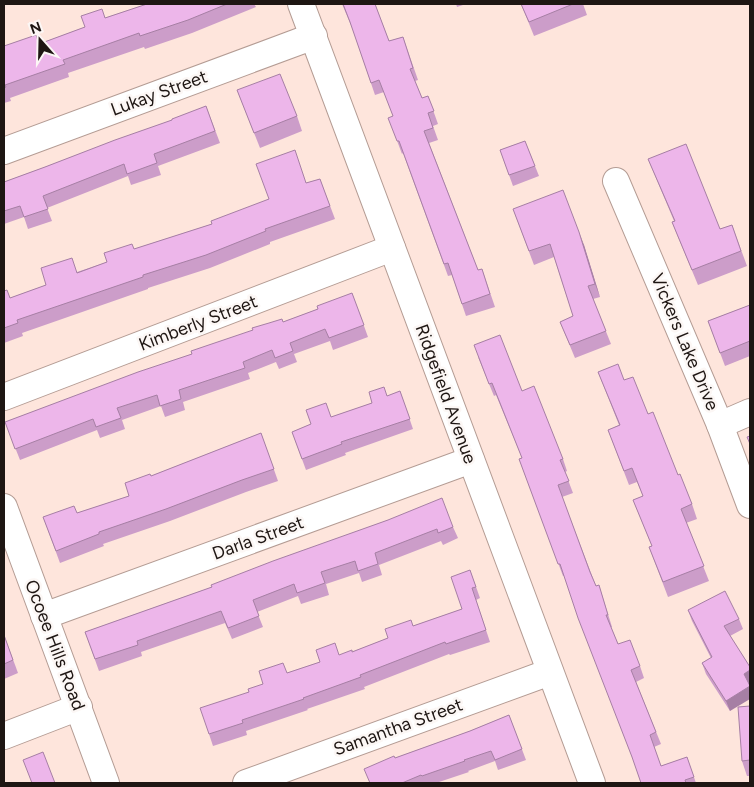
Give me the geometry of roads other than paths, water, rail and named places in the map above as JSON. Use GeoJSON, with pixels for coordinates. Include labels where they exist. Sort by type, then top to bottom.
{"type":"FeatureCollection","features":[{"type":"Feature","properties":{"kind":"street","name":"Ridgefield Avenue"},"geometry":{"type":"LineString","coordinates":[[301,4],[592,783]]}},
{"type":"Feature","properties":{"kind":"street","name":"Lukay Street"},"geometry":{"type":"LineString","coordinates":[[4,151],[314,36]]}},
{"type":"Feature","properties":{"kind":"street","name":"Vickers Lake Drive"},"geometry":{"type":"LineString","coordinates":[[616,181],[720,425],[750,505]]}},
{"type":"Feature","properties":{"kind":"street","name":"Kimberly Street"},"geometry":{"type":"LineString","coordinates":[[4,397],[392,248]]}},
{"type":"Feature","properties":{"kind":"street"},"geometry":{"type":"LineString","coordinates":[[720,425],[750,412]]}},
{"type":"Feature","properties":{"kind":"street","name":"Darla Street"},"geometry":{"type":"LineString","coordinates":[[44,616],[471,460]]}},
{"type":"Feature","properties":{"kind":"street","name":"Ocoee Hills Road"},"geometry":{"type":"LineString","coordinates":[[4,507],[106,783]]}},
{"type":"Feature","properties":{"kind":"street","name":"Samantha Street"},"geometry":{"type":"LineString","coordinates":[[246,783],[550,672]]}},
{"type":"Feature","properties":{"kind":"street"},"geometry":{"type":"LineString","coordinates":[[4,736],[79,707]]}}]}
